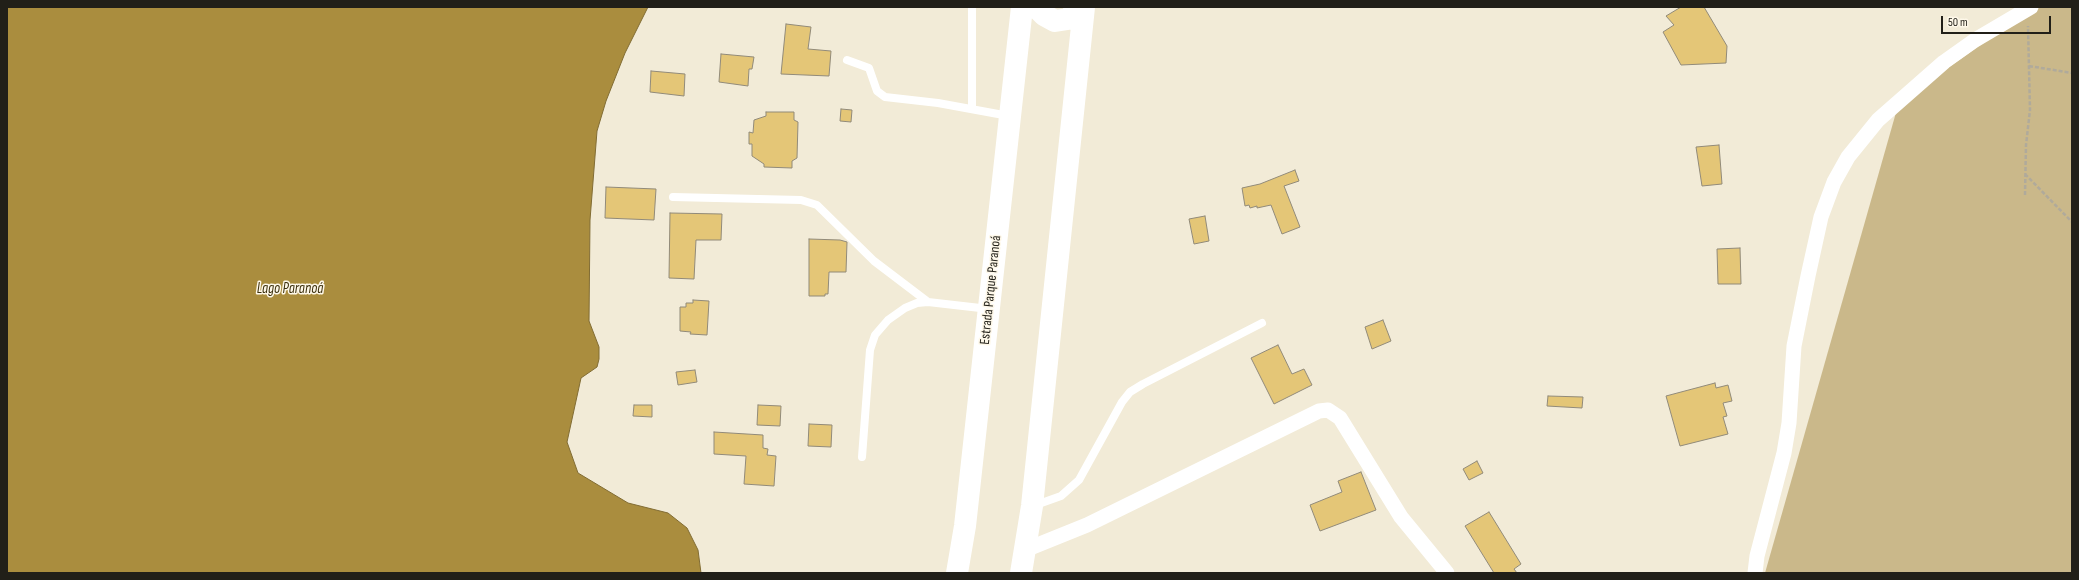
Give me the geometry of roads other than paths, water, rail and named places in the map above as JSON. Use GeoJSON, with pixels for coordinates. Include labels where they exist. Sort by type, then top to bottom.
{"type":"FeatureCollection","features":[{"type":"Feature","properties":{"kind":"main road","name":"Estrada Parque Paranoá"},"geometry":{"type":"LineString","coordinates":[[957,573],[965,526],[990,309],[1009,116],[1022,7]]}},
{"type":"Feature","properties":{"kind":"main road"},"geometry":{"type":"LineString","coordinates":[[1036,7],[1044,15],[1055,21],[1068,20],[1080,7]]}},
{"type":"Feature","properties":{"kind":"main road"},"geometry":{"type":"LineString","coordinates":[[1021,573],[1032,506],[1084,7]]}},
{"type":"Feature","properties":{"kind":"street"},"geometry":{"type":"LineString","coordinates":[[1755,573],[1757,556],[1784,453],[1789,423],[1794,346],[1808,276],[1821,217],[1834,182],[1848,157],[1878,120],[1944,62],[1975,40],[2030,9]]}},
{"type":"Feature","properties":{"kind":"street"},"geometry":{"type":"LineString","coordinates":[[1025,550],[1087,525],[1320,412],[1328,410],[1340,418],[1401,517],[1447,573]]}},
{"type":"Feature","properties":{"kind":"lane"},"geometry":{"type":"LineString","coordinates":[[972,7],[972,109]]}},
{"type":"Feature","properties":{"kind":"lane"},"geometry":{"type":"LineString","coordinates":[[847,60],[869,68],[877,91],[885,97],[972,109],[1009,116]]}},
{"type":"Feature","properties":{"kind":"lane"},"geometry":{"type":"LineString","coordinates":[[673,197],[801,200],[817,205],[874,260],[928,302]]}},
{"type":"Feature","properties":{"kind":"lane"},"geometry":{"type":"LineString","coordinates":[[862,457],[870,350],[875,335],[896,313],[917,303],[928,302],[990,309]]}},
{"type":"Feature","properties":{"kind":"lane"},"geometry":{"type":"LineString","coordinates":[[1032,506],[1061,496],[1079,480],[1122,402],[1130,392],[1262,323]]}},
{"type":"Feature","properties":{"kind":"water","name":"Lago Paranoá"},"geometry":{"type":"Polygon","coordinates":[[[7,7],[648,7],[625,53],[606,101],[597,131],[590,220],[589,321],[599,347],[599,359],[597,367],[581,378],[567,442],[578,473],[628,503],[668,513],[687,528],[698,550],[701,573],[7,573],[7,7]]]}}]}
